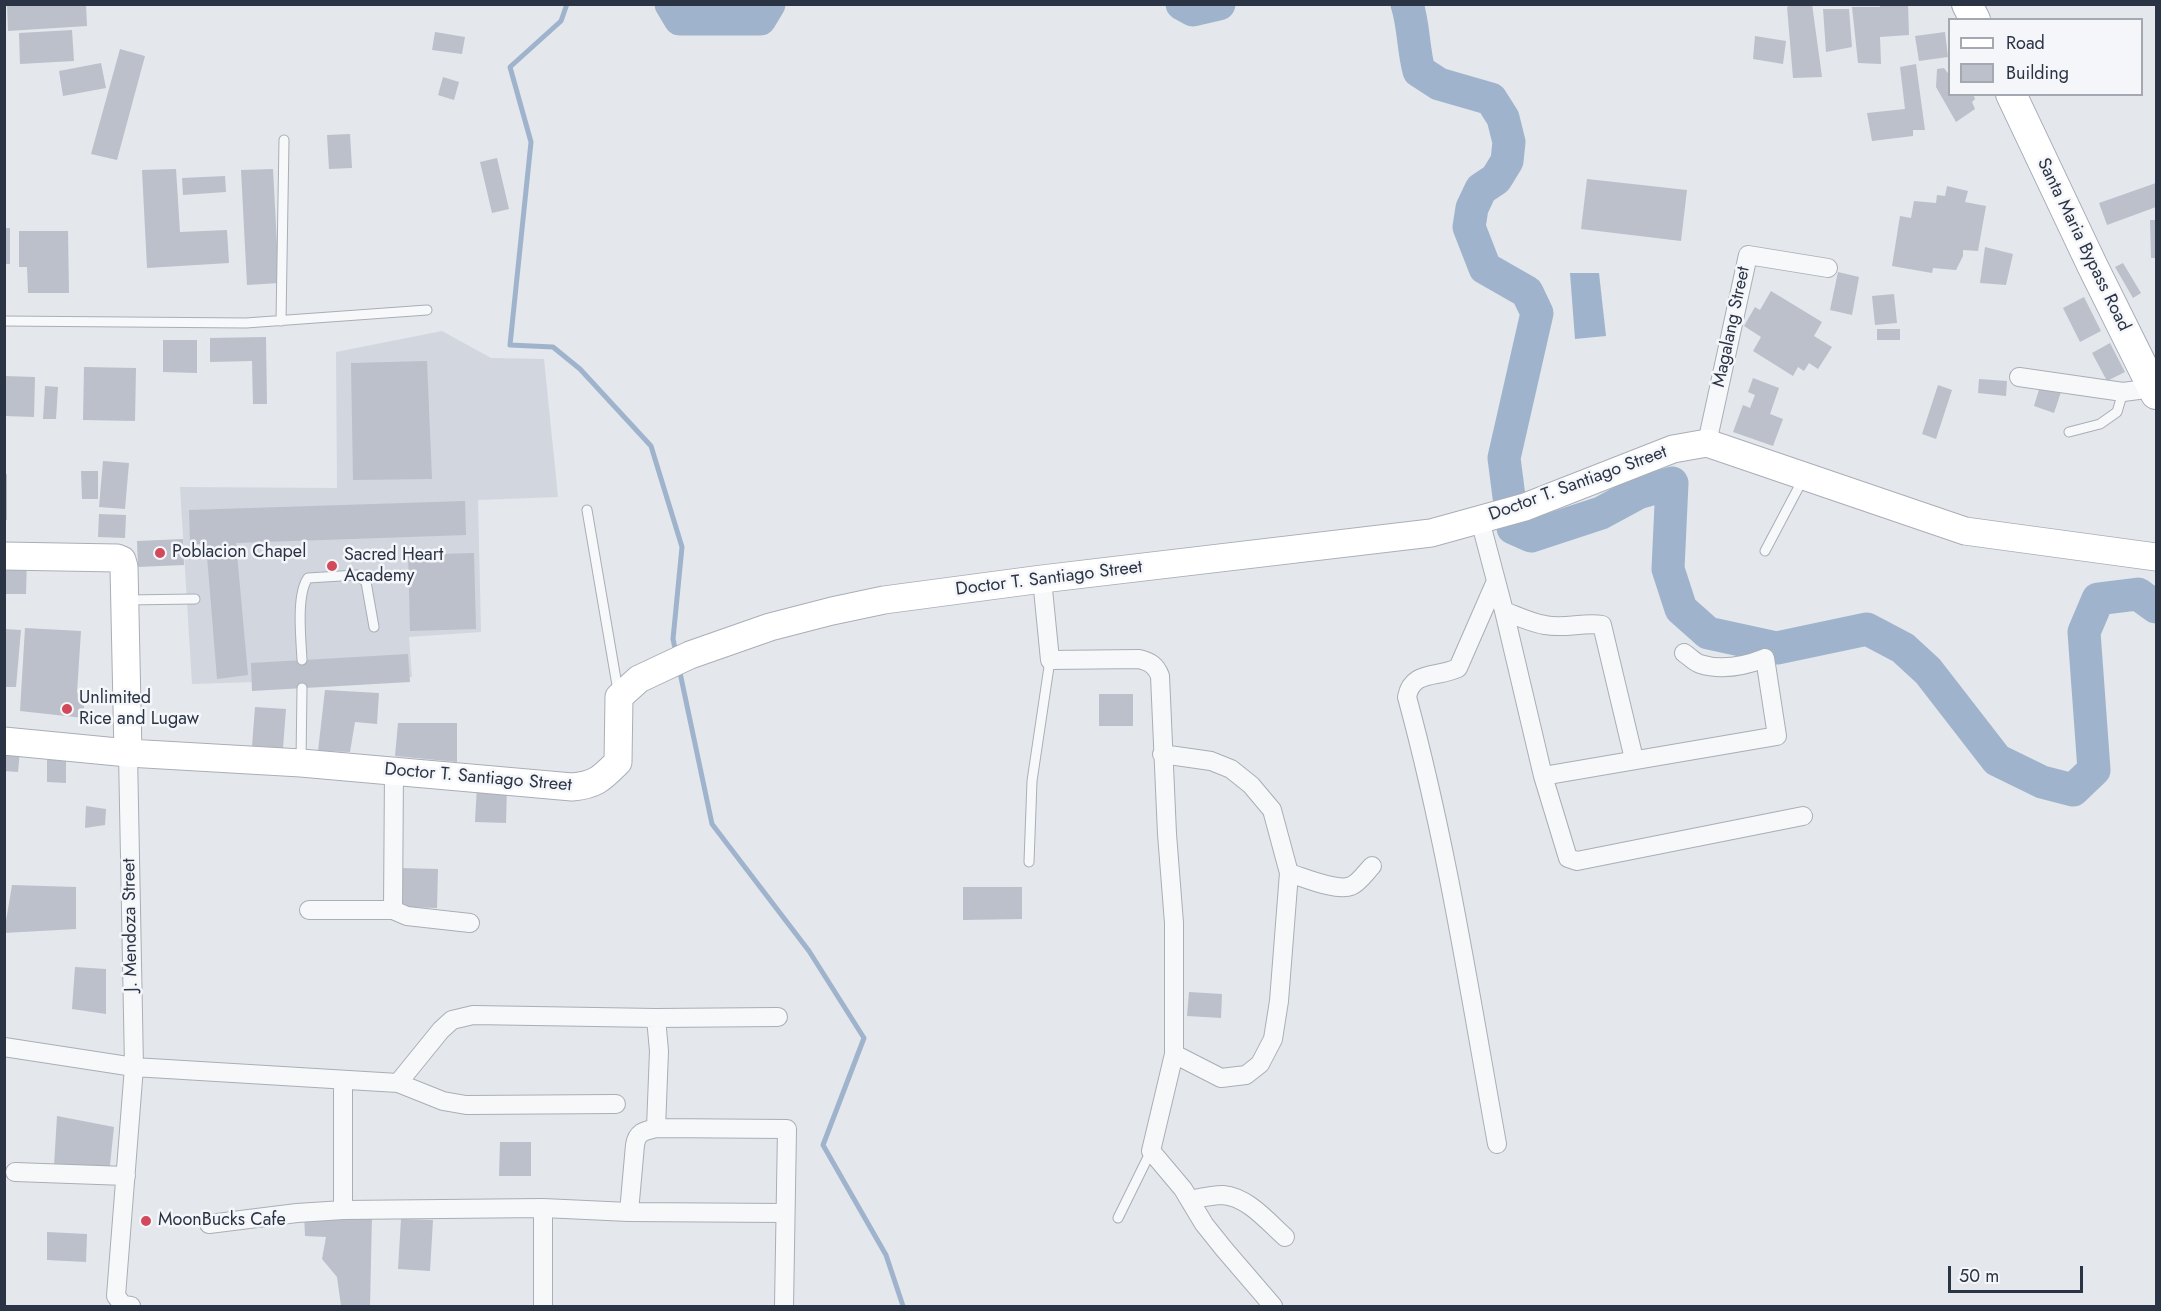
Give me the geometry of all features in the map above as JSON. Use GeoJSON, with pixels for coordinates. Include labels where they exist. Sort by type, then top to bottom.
{"type":"FeatureCollection","features":[{"type":"Feature","properties":{"kind":"main road"},"geometry":{"type":"LineString","coordinates":[[1967,4],[1974,18]]}},
{"type":"Feature","properties":{"kind":"main road","name":"Santa Maria Bypass Road"},"geometry":{"type":"LineString","coordinates":[[2012,96],[2155,391]]}},
{"type":"Feature","properties":{"kind":"street","name":"Magalang Street"},"geometry":{"type":"LineString","coordinates":[[1707,443],[1748,255],[1828,268]]}},
{"type":"Feature","properties":{"kind":"street"},"geometry":{"type":"LineString","coordinates":[[2019,377],[2123,392],[2155,391]]}},
{"type":"Feature","properties":{"kind":"street","name":"Doctor T. Santiago Street"},"geometry":{"type":"LineString","coordinates":[[4,741],[128,753],[301,763],[572,787],[587,786],[600,780],[618,762],[619,697],[639,680],[680,659],[770,627],[884,600],[1431,533],[1525,507],[1673,449],[1707,443],[1965,531],[2157,557]]}},
{"type":"Feature","properties":{"kind":"street"},"geometry":{"type":"LineString","coordinates":[[1482,520],[1543,776],[1568,858],[1576,861],[1803,816]]}},
{"type":"Feature","properties":{"kind":"street","name":"J. Mendoza Street"},"geometry":{"type":"LineString","coordinates":[[4,556],[117,558],[122,560],[124,567],[134,1067],[126,1176],[123,1301]]}},
{"type":"Feature","properties":{"kind":"street"},"geometry":{"type":"LineString","coordinates":[[1042,579],[1050,660],[1139,659],[1148,661],[1156,667],[1160,676],[1162,753],[1174,923],[1174,1054],[1151,1151],[1190,1200],[1217,1240],[1273,1306]]}},
{"type":"Feature","properties":{"kind":"street"},"geometry":{"type":"LineString","coordinates":[[1496,581],[1458,668],[1448,673],[1413,681],[1407,697],[1442,835],[1497,1144]]}},
{"type":"Feature","properties":{"kind":"street"},"geometry":{"type":"LineString","coordinates":[[1504,611],[1545,625],[1602,626],[1634,759]]}},
{"type":"Feature","properties":{"kind":"street"},"geometry":{"type":"LineString","coordinates":[[1543,776],[1777,736],[1766,658],[1742,667],[1722,667],[1699,664],[1684,653]]}},
{"type":"Feature","properties":{"kind":"street"},"geometry":{"type":"LineString","coordinates":[[1162,753],[1211,761],[1231,769],[1251,785],[1272,810],[1289,873],[1279,1001],[1273,1039],[1260,1064],[1246,1075],[1221,1078],[1174,1054]]}},
{"type":"Feature","properties":{"kind":"street"},"geometry":{"type":"LineString","coordinates":[[393,910],[394,772]]}},
{"type":"Feature","properties":{"kind":"street"},"geometry":{"type":"LineString","coordinates":[[1289,873],[1325,885],[1344,888],[1352,886],[1372,866]]}},
{"type":"Feature","properties":{"kind":"street"},"geometry":{"type":"LineString","coordinates":[[309,910],[393,910],[407,916],[470,923]]}},
{"type":"Feature","properties":{"kind":"street"},"geometry":{"type":"LineString","coordinates":[[398,1083],[441,1030],[452,1020],[473,1015],[778,1017]]}},
{"type":"Feature","properties":{"kind":"street"},"geometry":{"type":"LineString","coordinates":[[656,1018],[659,1051],[656,1128]]}},
{"type":"Feature","properties":{"kind":"street"},"geometry":{"type":"LineString","coordinates":[[4,1047],[134,1067],[398,1083],[442,1101],[466,1105],[616,1104]]}},
{"type":"Feature","properties":{"kind":"street"},"geometry":{"type":"LineString","coordinates":[[343,1080],[343,1210]]}},
{"type":"Feature","properties":{"kind":"street"},"geometry":{"type":"LineString","coordinates":[[629,1212],[636,1138],[641,1132],[656,1128],[787,1129],[784,1306]]}},
{"type":"Feature","properties":{"kind":"street"},"geometry":{"type":"LineString","coordinates":[[15,1172],[126,1176]]}},
{"type":"Feature","properties":{"kind":"street"},"geometry":{"type":"LineString","coordinates":[[1190,1200],[1221,1195],[1235,1197],[1246,1203],[1285,1237]]}},
{"type":"Feature","properties":{"kind":"street"},"geometry":{"type":"LineString","coordinates":[[209,1224],[343,1210],[543,1208],[629,1212],[785,1213]]}},
{"type":"Feature","properties":{"kind":"street"},"geometry":{"type":"LineString","coordinates":[[543,1208],[543,1306]]}},
{"type":"Feature","properties":{"kind":"lane"},"geometry":{"type":"LineString","coordinates":[[281,321],[284,140]]}},
{"type":"Feature","properties":{"kind":"lane"},"geometry":{"type":"LineString","coordinates":[[4,321],[246,323],[427,310]]}},
{"type":"Feature","properties":{"kind":"lane"},"geometry":{"type":"LineString","coordinates":[[2069,432],[2100,424],[2117,412],[2123,392]]}},
{"type":"Feature","properties":{"kind":"lane"},"geometry":{"type":"LineString","coordinates":[[1765,551],[1804,476]]}},
{"type":"Feature","properties":{"kind":"lane"},"geometry":{"type":"LineString","coordinates":[[587,510],[619,697]]}},
{"type":"Feature","properties":{"kind":"lane"},"geometry":{"type":"LineString","coordinates":[[302,660],[302,596],[303,585],[308,578],[357,575],[366,582],[374,627]]}},
{"type":"Feature","properties":{"kind":"lane"},"geometry":{"type":"LineString","coordinates":[[125,600],[195,600]]}},
{"type":"Feature","properties":{"kind":"lane"},"geometry":{"type":"LineString","coordinates":[[1029,862],[1032,781],[1050,660]]}},
{"type":"Feature","properties":{"kind":"lane"},"geometry":{"type":"LineString","coordinates":[[301,763],[302,688]]}},
{"type":"Feature","properties":{"kind":"lane"},"geometry":{"type":"LineString","coordinates":[[1118,1218],[1151,1151]]}},
{"type":"Feature","properties":{"kind":"shaded area","name":"Sacred Heart Academy"},"geometry":{"type":"Polygon","coordinates":[[[442,331],[491,358],[544,359],[558,497],[478,500],[481,632],[409,637],[412,677],[192,684],[180,487],[337,488],[336,352],[442,331]]]}},
{"type":"Feature","properties":{"kind":"water"},"geometry":{"type":"Polygon","coordinates":[[[1570,273],[1599,273],[1606,336],[1575,339],[1570,273]]]}},
{"type":"Feature","properties":{"kind":"building"},"geometry":{"type":"Polygon","coordinates":[[[7,4],[86,4],[87,26],[8,31],[7,4]]]}},
{"type":"Feature","properties":{"kind":"building"},"geometry":{"type":"Polygon","coordinates":[[[1794,4],[1812,4],[1822,77],[1793,78],[1787,7],[1794,4]]]}},
{"type":"Feature","properties":{"kind":"building"},"geometry":{"type":"Polygon","coordinates":[[[1880,4],[1908,4],[1909,35],[1880,37],[1881,64],[1858,63],[1852,7],[1880,7],[1880,4]]]}},
{"type":"Feature","properties":{"kind":"building"},"geometry":{"type":"Polygon","coordinates":[[[1823,9],[1849,9],[1852,47],[1826,52],[1823,9]]]}},
{"type":"Feature","properties":{"kind":"building"},"geometry":{"type":"Polygon","coordinates":[[[72,30],[74,61],[20,64],[19,33],[72,30]]]}},
{"type":"Feature","properties":{"kind":"building"},"geometry":{"type":"Polygon","coordinates":[[[435,32],[465,37],[462,54],[432,50],[435,32]]]}},
{"type":"Feature","properties":{"kind":"building"},"geometry":{"type":"Polygon","coordinates":[[[1945,32],[1948,57],[1919,61],[1915,36],[1945,32]]]}},
{"type":"Feature","properties":{"kind":"building"},"geometry":{"type":"Polygon","coordinates":[[[1755,36],[1786,41],[1783,64],[1753,59],[1755,36]]]}},
{"type":"Feature","properties":{"kind":"building"},"geometry":{"type":"Polygon","coordinates":[[[120,49],[145,56],[117,160],[91,154],[120,49]]]}},
{"type":"Feature","properties":{"kind":"building"},"geometry":{"type":"Polygon","coordinates":[[[101,63],[106,88],[63,96],[59,71],[101,63]]]}},
{"type":"Feature","properties":{"kind":"building"},"geometry":{"type":"Polygon","coordinates":[[[1916,64],[1925,130],[1913,130],[1913,136],[1872,141],[1867,113],[1905,109],[1900,67],[1916,64]]]}},
{"type":"Feature","properties":{"kind":"building"},"geometry":{"type":"Polygon","coordinates":[[[1944,68],[1948,73],[1948,96],[1974,96],[1975,99],[1972,102],[1975,109],[1956,122],[1936,87],[1937,69],[1944,68]]]}},
{"type":"Feature","properties":{"kind":"building"},"geometry":{"type":"Polygon","coordinates":[[[443,77],[459,82],[454,100],[438,95],[443,77]]]}},
{"type":"Feature","properties":{"kind":"building"},"geometry":{"type":"Polygon","coordinates":[[[350,134],[352,168],[329,169],[327,135],[350,134]]]}},
{"type":"Feature","properties":{"kind":"building"},"geometry":{"type":"Polygon","coordinates":[[[497,158],[509,209],[492,213],[480,162],[497,158]]]}},
{"type":"Feature","properties":{"kind":"building"},"geometry":{"type":"Polygon","coordinates":[[[176,169],[180,232],[227,230],[229,263],[147,268],[142,170],[176,169]]]}},
{"type":"Feature","properties":{"kind":"building"},"geometry":{"type":"Polygon","coordinates":[[[273,169],[279,283],[247,285],[241,170],[273,169]]]}},
{"type":"Feature","properties":{"kind":"building"},"geometry":{"type":"Polygon","coordinates":[[[225,176],[226,192],[183,195],[182,178],[225,176]]]}},
{"type":"Feature","properties":{"kind":"building"},"geometry":{"type":"Polygon","coordinates":[[[1587,179],[1687,190],[1681,241],[1581,229],[1587,179]]]}},
{"type":"Feature","properties":{"kind":"building"},"geometry":{"type":"Polygon","coordinates":[[[2156,183],[2156,207],[2107,225],[2099,203],[2156,183]]]}},
{"type":"Feature","properties":{"kind":"building"},"geometry":{"type":"Polygon","coordinates":[[[1947,186],[1968,191],[1965,202],[1986,206],[1978,251],[1963,250],[1963,256],[1956,270],[1933,268],[1932,273],[1892,266],[1900,216],[1911,218],[1914,201],[1936,203],[1937,195],[1945,196],[1947,186]]]}},
{"type":"Feature","properties":{"kind":"building"},"geometry":{"type":"Polygon","coordinates":[[[2150,220],[2156,220],[2156,258],[2151,258],[2150,220]]]}},
{"type":"Feature","properties":{"kind":"building"},"geometry":{"type":"Polygon","coordinates":[[[4,228],[10,228],[10,264],[4,264],[4,228]]]}},
{"type":"Feature","properties":{"kind":"building"},"geometry":{"type":"Polygon","coordinates":[[[19,231],[68,231],[69,293],[28,293],[27,267],[19,267],[19,231]]]}},
{"type":"Feature","properties":{"kind":"building"},"geometry":{"type":"Polygon","coordinates":[[[1985,247],[2013,254],[2006,285],[1980,283],[1985,247]]]}},
{"type":"Feature","properties":{"kind":"building"},"geometry":{"type":"Polygon","coordinates":[[[2123,263],[2141,293],[2133,298],[2115,267],[2123,263]]]}},
{"type":"Feature","properties":{"kind":"building"},"geometry":{"type":"Polygon","coordinates":[[[1838,272],[1859,277],[1852,315],[1830,310],[1838,272]]]}},
{"type":"Feature","properties":{"kind":"building"},"geometry":{"type":"Polygon","coordinates":[[[1771,291],[1822,322],[1814,336],[1832,347],[1818,369],[1809,363],[1804,371],[1798,367],[1793,376],[1753,351],[1761,337],[1744,326],[1755,307],[1760,310],[1771,291]]]}},
{"type":"Feature","properties":{"kind":"building"},"geometry":{"type":"Polygon","coordinates":[[[1894,294],[1897,323],[1875,325],[1872,296],[1894,294]]]}},
{"type":"Feature","properties":{"kind":"building"},"geometry":{"type":"Polygon","coordinates":[[[2084,297],[2101,331],[2080,342],[2063,308],[2084,297]]]}},
{"type":"Feature","properties":{"kind":"building"},"geometry":{"type":"Polygon","coordinates":[[[1877,329],[1900,329],[1900,340],[1877,340],[1877,329]]]}},
{"type":"Feature","properties":{"kind":"building"},"geometry":{"type":"Polygon","coordinates":[[[266,337],[267,404],[253,404],[252,361],[210,362],[210,338],[266,337]]]}},
{"type":"Feature","properties":{"kind":"building"},"geometry":{"type":"Polygon","coordinates":[[[163,340],[197,340],[197,373],[163,372],[163,340]]]}},
{"type":"Feature","properties":{"kind":"building"},"geometry":{"type":"Polygon","coordinates":[[[2110,343],[2125,372],[2107,381],[2092,353],[2110,343]]]}},
{"type":"Feature","properties":{"kind":"building"},"geometry":{"type":"Polygon","coordinates":[[[427,361],[432,479],[353,480],[351,363],[427,361]]]}},
{"type":"Feature","properties":{"kind":"building"},"geometry":{"type":"Polygon","coordinates":[[[84,367],[136,368],[135,421],[83,420],[84,367]]]}},
{"type":"Feature","properties":{"kind":"building"},"geometry":{"type":"Polygon","coordinates":[[[4,376],[35,377],[34,417],[4,416],[4,376]]]}},
{"type":"Feature","properties":{"kind":"building"},"geometry":{"type":"Polygon","coordinates":[[[1753,378],[1779,388],[1770,414],[1783,419],[1773,446],[1733,432],[1743,405],[1750,408],[1755,395],[1748,392],[1753,378]]]}},
{"type":"Feature","properties":{"kind":"building"},"geometry":{"type":"Polygon","coordinates":[[[1979,379],[2007,381],[2006,396],[1978,393],[1979,379]]]}},
{"type":"Feature","properties":{"kind":"building"},"geometry":{"type":"Polygon","coordinates":[[[1938,385],[1952,390],[1936,439],[1922,434],[1938,385]]]}},
{"type":"Feature","properties":{"kind":"building"},"geometry":{"type":"Polygon","coordinates":[[[45,386],[58,387],[56,419],[43,419],[45,386]]]}},
{"type":"Feature","properties":{"kind":"building"},"geometry":{"type":"Polygon","coordinates":[[[2040,386],[2061,392],[2054,413],[2034,406],[2040,386]]]}},
{"type":"Feature","properties":{"kind":"building"},"geometry":{"type":"Polygon","coordinates":[[[103,461],[129,463],[125,509],[99,507],[103,461]]]}},
{"type":"Feature","properties":{"kind":"building"},"geometry":{"type":"Polygon","coordinates":[[[81,471],[98,471],[98,499],[82,499],[81,471]]]}},
{"type":"Feature","properties":{"kind":"building"},"geometry":{"type":"Polygon","coordinates":[[[5,474],[7,474],[7,520],[5,520],[5,474]]]}},
{"type":"Feature","properties":{"kind":"building"},"geometry":{"type":"Polygon","coordinates":[[[465,501],[466,535],[236,543],[248,675],[217,679],[206,544],[190,544],[189,510],[465,501]]]}},
{"type":"Feature","properties":{"kind":"building"},"geometry":{"type":"Polygon","coordinates":[[[99,514],[126,515],[125,538],[98,537],[99,514]]]}},
{"type":"Feature","properties":{"kind":"building","name":"Poblacion Chapel"},"geometry":{"type":"Polygon","coordinates":[[[183,539],[184,565],[138,567],[137,541],[183,539]]]}},
{"type":"Feature","properties":{"kind":"building"},"geometry":{"type":"Polygon","coordinates":[[[474,553],[476,629],[410,631],[408,555],[474,553]]]}},
{"type":"Feature","properties":{"kind":"building"},"geometry":{"type":"Polygon","coordinates":[[[4,557],[27,558],[26,594],[4,594],[4,557]]]}},
{"type":"Feature","properties":{"kind":"building"},"geometry":{"type":"Polygon","coordinates":[[[25,628],[81,631],[77,693],[84,693],[84,718],[20,711],[25,628]]]}},
{"type":"Feature","properties":{"kind":"building"},"geometry":{"type":"Polygon","coordinates":[[[4,629],[21,630],[16,687],[4,687],[4,629]]]}},
{"type":"Feature","properties":{"kind":"building"},"geometry":{"type":"Polygon","coordinates":[[[408,654],[410,682],[252,691],[251,663],[408,654]]]}},
{"type":"Feature","properties":{"kind":"building"},"geometry":{"type":"Polygon","coordinates":[[[325,690],[379,693],[377,724],[355,722],[350,752],[318,751],[325,690]]]}},
{"type":"Feature","properties":{"kind":"building"},"geometry":{"type":"Polygon","coordinates":[[[1099,694],[1133,694],[1133,726],[1099,726],[1099,694]]]}},
{"type":"Feature","properties":{"kind":"building"},"geometry":{"type":"Polygon","coordinates":[[[255,707],[286,709],[283,748],[252,746],[255,707]]]}},
{"type":"Feature","properties":{"kind":"building"},"geometry":{"type":"Polygon","coordinates":[[[398,723],[457,723],[457,762],[395,756],[398,723]]]}},
{"type":"Feature","properties":{"kind":"building"},"geometry":{"type":"Polygon","coordinates":[[[4,749],[20,750],[18,772],[4,771],[4,749]]]}},
{"type":"Feature","properties":{"kind":"building"},"geometry":{"type":"Polygon","coordinates":[[[47,752],[66,754],[66,783],[47,782],[47,752]]]}},
{"type":"Feature","properties":{"kind":"building"},"geometry":{"type":"Polygon","coordinates":[[[477,785],[507,787],[506,823],[475,822],[477,785]]]}},
{"type":"Feature","properties":{"kind":"building"},"geometry":{"type":"Polygon","coordinates":[[[86,806],[106,809],[105,825],[85,828],[86,806]]]}},
{"type":"Feature","properties":{"kind":"building"},"geometry":{"type":"Polygon","coordinates":[[[399,868],[438,869],[437,908],[399,907],[399,868]]]}},
{"type":"Feature","properties":{"kind":"building"},"geometry":{"type":"Polygon","coordinates":[[[12,885],[76,887],[76,929],[4,933],[12,885]]]}},
{"type":"Feature","properties":{"kind":"building"},"geometry":{"type":"Polygon","coordinates":[[[963,887],[1022,887],[1022,919],[963,920],[963,887]]]}},
{"type":"Feature","properties":{"kind":"building"},"geometry":{"type":"Polygon","coordinates":[[[75,967],[106,969],[106,1014],[72,1009],[75,967]]]}},
{"type":"Feature","properties":{"kind":"building"},"geometry":{"type":"Polygon","coordinates":[[[1189,992],[1222,994],[1221,1018],[1187,1016],[1189,992]]]}},
{"type":"Feature","properties":{"kind":"building"},"geometry":{"type":"Polygon","coordinates":[[[57,1116],[114,1127],[109,1175],[54,1166],[57,1116]]]}},
{"type":"Feature","properties":{"kind":"building"},"geometry":{"type":"Polygon","coordinates":[[[500,1142],[531,1142],[531,1176],[499,1176],[500,1142]]]}},
{"type":"Feature","properties":{"kind":"building"},"geometry":{"type":"Polygon","coordinates":[[[304,1213],[372,1215],[370,1306],[341,1306],[337,1277],[322,1259],[326,1237],[305,1236],[304,1213]]]}},
{"type":"Feature","properties":{"kind":"building"},"geometry":{"type":"Polygon","coordinates":[[[401,1219],[433,1220],[430,1271],[398,1269],[401,1219]]]}},
{"type":"Feature","properties":{"kind":"building"},"geometry":{"type":"Polygon","coordinates":[[[47,1232],[87,1234],[86,1262],[47,1260],[47,1232]]]}},
{"type":"Feature","properties":{"kind":"waterway"},"geometry":{"type":"LineString","coordinates":[[567,4],[561,21],[510,67],[531,142],[510,345],[553,347],[580,369],[651,446],[682,547],[673,639],[676,653]]}},
{"type":"Feature","properties":{"kind":"waterway"},"geometry":{"type":"LineString","coordinates":[[671,4],[680,19],[760,19],[769,4]]}},
{"type":"Feature","properties":{"kind":"waterway"},"geometry":{"type":"LineString","coordinates":[[1182,4],[1193,10],[1219,4]]}},
{"type":"Feature","properties":{"kind":"waterway"},"geometry":{"type":"LineString","coordinates":[[1407,4],[1419,71],[1439,84],[1491,99],[1503,118],[1509,142],[1507,161],[1496,179],[1481,189],[1472,208],[1469,227],[1485,268],[1527,292],[1537,313],[1504,458],[1513,528],[1531,536],[1601,513],[1638,493],[1672,483],[1668,569],[1681,609],[1708,633],[1777,648],[1867,629],[1903,648],[1928,671],[1997,760],[2042,782],[2073,790],[2094,770],[2084,632],[2098,599],[2138,594],[2156,607]]}},
{"type":"Feature","properties":{"kind":"waterway"},"geometry":{"type":"LineString","coordinates":[[679,668],[712,824],[809,951],[864,1038],[823,1145],[886,1255],[903,1306]]}},
{"type":"Feature","properties":{"kind":"place","name":"Poblacion Chapel"},"geometry":{"type":"Point","coordinates":[160,553]}},
{"type":"Feature","properties":{"kind":"place","name":"Sacred Heart Academy"},"geometry":{"type":"Point","coordinates":[332,566]}},
{"type":"Feature","properties":{"kind":"place","name":"Unlimited Rice and Lugaw"},"geometry":{"type":"Point","coordinates":[67,709]}},
{"type":"Feature","properties":{"kind":"place","name":"MoonBucks Cafe"},"geometry":{"type":"Point","coordinates":[146,1221]}}]}
